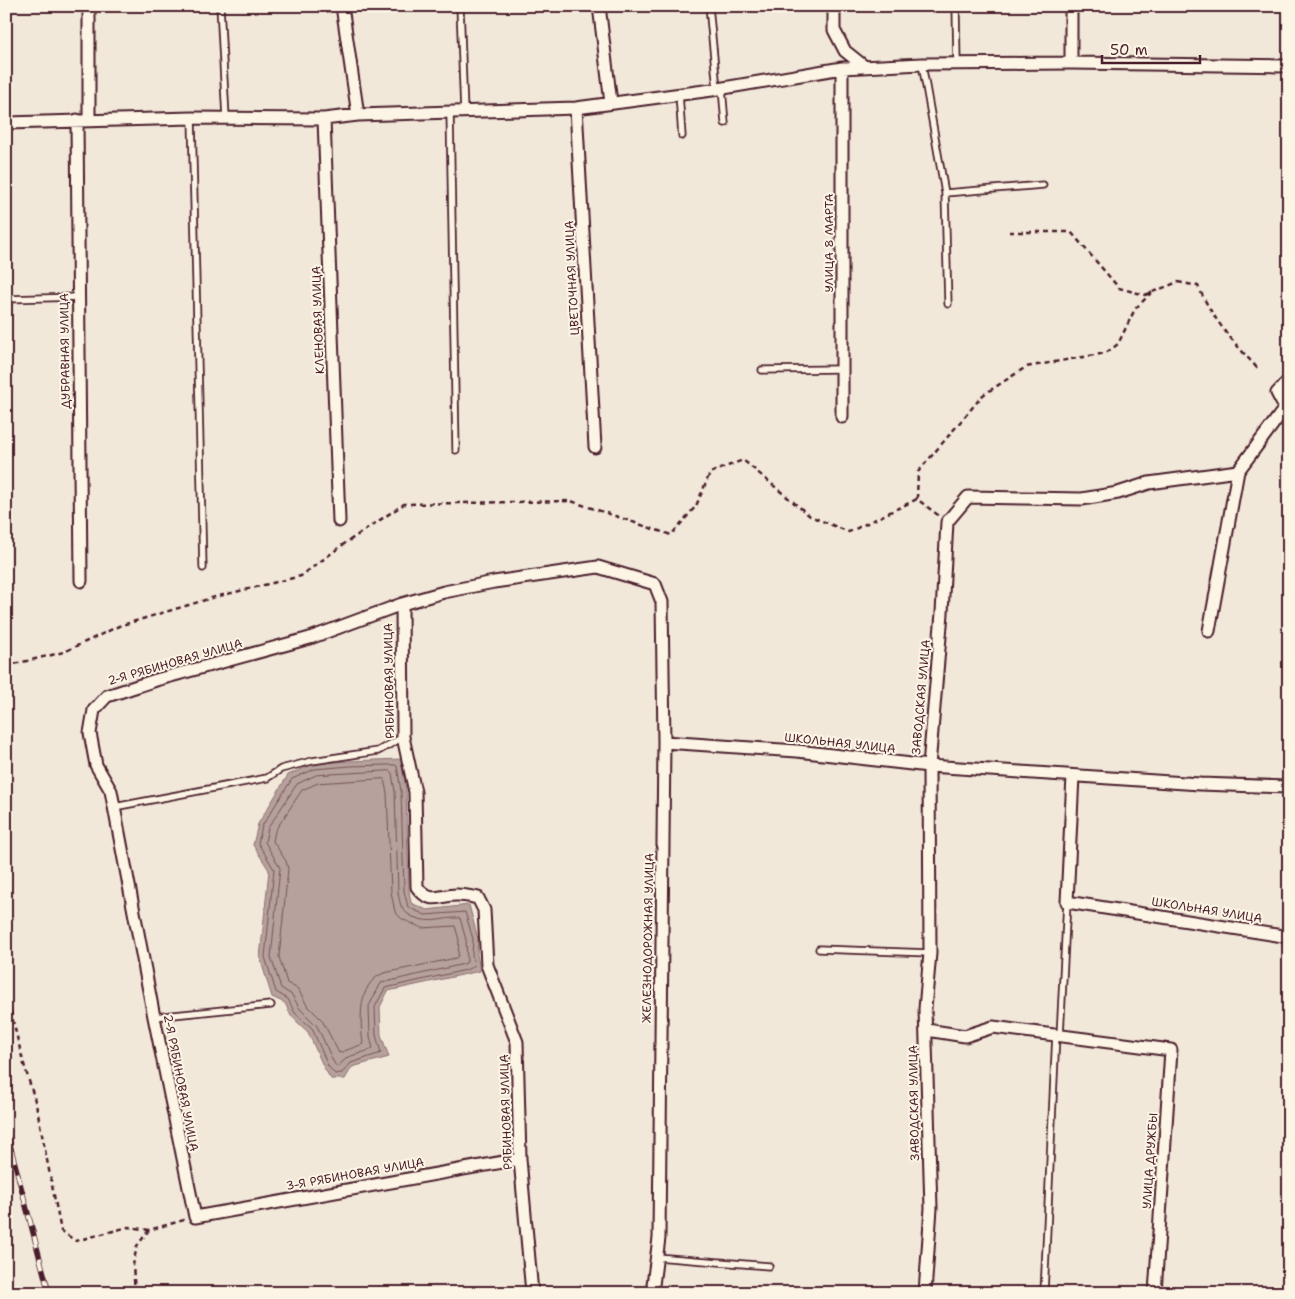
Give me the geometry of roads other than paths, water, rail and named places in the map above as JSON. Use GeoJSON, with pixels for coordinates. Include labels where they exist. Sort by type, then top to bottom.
{"type":"FeatureCollection","features":[{"type":"Feature","properties":{"kind":"street"},"geometry":{"type":"LineString","coordinates":[[89,6],[89,120]]}},
{"type":"Feature","properties":{"kind":"street"},"geometry":{"type":"LineString","coordinates":[[342,6],[358,115]]}},
{"type":"Feature","properties":{"kind":"street"},"geometry":{"type":"LineString","coordinates":[[599,6],[611,103]]}},
{"type":"Feature","properties":{"kind":"street"},"geometry":{"type":"LineString","coordinates":[[834,6],[834,30],[845,51],[865,66]]}},
{"type":"Feature","properties":{"kind":"street"},"geometry":{"type":"LineString","coordinates":[[1071,63],[1072,6]]}},
{"type":"Feature","properties":{"kind":"street"},"geometry":{"type":"LineString","coordinates":[[6,124],[77,120],[192,118],[324,119],[358,115],[576,108],[865,66],[1071,63],[1289,66]]}},
{"type":"Feature","properties":{"kind":"street","name":"УЛИЦА 8 МАРТА"},"geometry":{"type":"LineString","coordinates":[[842,68],[842,417]]}},
{"type":"Feature","properties":{"kind":"street","name":"ЦВЕТОЧНАЯ УЛИЦА"},"geometry":{"type":"LineString","coordinates":[[576,108],[595,447]]}},
{"type":"Feature","properties":{"kind":"street","name":"КЛЕНОВАЯ УЛИЦА"},"geometry":{"type":"LineString","coordinates":[[324,119],[339,521]]}},
{"type":"Feature","properties":{"kind":"street","name":"ДУБРАВНАЯ УЛИЦА"},"geometry":{"type":"LineString","coordinates":[[77,120],[81,581]]}},
{"type":"Feature","properties":{"kind":"street"},"geometry":{"type":"LineString","coordinates":[[1209,631],[1238,471],[1287,408],[1277,393],[1289,380]]}},
{"type":"Feature","properties":{"kind":"street","name":"ЗАВОДСКАЯ УЛИЦА"},"geometry":{"type":"LineString","coordinates":[[925,1293],[931,1208],[925,1009],[930,953],[929,766],[942,613],[947,522],[968,497],[1082,498],[1118,493],[1148,484],[1238,471]]}},
{"type":"Feature","properties":{"kind":"street","name":"2-Я РЯБИНОВАЯ УЛИЦА"},"geometry":{"type":"LineString","coordinates":[[195,1217],[154,1017],[111,791],[96,765],[90,733],[94,710],[107,696],[156,680],[310,638],[402,604],[444,592],[494,582],[598,567],[655,584]]}},
{"type":"Feature","properties":{"kind":"street","name":"ЖЕЛЕЗНОДОРОЖНАЯ УЛИЦА"},"geometry":{"type":"LineString","coordinates":[[652,1293],[659,1238],[664,742],[662,602],[655,584]]}},
{"type":"Feature","properties":{"kind":"street","name":"РЯБИНОВАЯ УЛИЦА"},"geometry":{"type":"LineString","coordinates":[[402,604],[403,737],[415,792],[417,887],[423,895],[433,899],[456,894],[478,898],[484,910],[488,965],[517,1042],[520,1159],[532,1293]]}},
{"type":"Feature","properties":{"kind":"street","name":"ШКОЛЬНАЯ УЛИЦА"},"geometry":{"type":"LineString","coordinates":[[664,742],[796,752],[929,766],[1200,784],[1289,787]]}},
{"type":"Feature","properties":{"kind":"street"},"geometry":{"type":"LineString","coordinates":[[1067,902],[1073,776]]}},
{"type":"Feature","properties":{"kind":"street","name":"ШКОЛЬНАЯ УЛИЦА"},"geometry":{"type":"LineString","coordinates":[[1067,902],[1289,937]]}},
{"type":"Feature","properties":{"kind":"street"},"geometry":{"type":"LineString","coordinates":[[927,1030],[965,1036],[993,1027],[1058,1035]]}},
{"type":"Feature","properties":{"kind":"street","name":"УЛИЦА ДРУЖБЫ"},"geometry":{"type":"LineString","coordinates":[[1058,1035],[1171,1050],[1155,1293]]}},
{"type":"Feature","properties":{"kind":"street","name":"3-Я РЯБИНОВАЯ УЛИЦА"},"geometry":{"type":"LineString","coordinates":[[195,1217],[520,1159]]}},
{"type":"Feature","properties":{"kind":"lane"},"geometry":{"type":"LineString","coordinates":[[220,6],[226,118]]}},
{"type":"Feature","properties":{"kind":"lane"},"geometry":{"type":"LineString","coordinates":[[460,6],[464,112]]}},
{"type":"Feature","properties":{"kind":"lane"},"geometry":{"type":"LineString","coordinates":[[709,6],[726,123]]}},
{"type":"Feature","properties":{"kind":"lane"},"geometry":{"type":"LineString","coordinates":[[956,6],[957,64]]}},
{"type":"Feature","properties":{"kind":"lane"},"geometry":{"type":"LineString","coordinates":[[922,64],[945,193],[948,304]]}},
{"type":"Feature","properties":{"kind":"lane"},"geometry":{"type":"LineString","coordinates":[[678,94],[682,136]]}},
{"type":"Feature","properties":{"kind":"lane"},"geometry":{"type":"LineString","coordinates":[[450,112],[456,450]]}},
{"type":"Feature","properties":{"kind":"lane"},"geometry":{"type":"LineString","coordinates":[[192,118],[203,568]]}},
{"type":"Feature","properties":{"kind":"lane"},"geometry":{"type":"LineString","coordinates":[[945,193],[1043,185]]}},
{"type":"Feature","properties":{"kind":"lane"},"geometry":{"type":"LineString","coordinates":[[6,299],[79,297]]}},
{"type":"Feature","properties":{"kind":"lane"},"geometry":{"type":"LineString","coordinates":[[762,370],[842,369]]}},
{"type":"Feature","properties":{"kind":"lane"},"geometry":{"type":"LineString","coordinates":[[114,807],[267,778],[281,769],[312,761],[378,751],[403,737]]}},
{"type":"Feature","properties":{"kind":"lane"},"geometry":{"type":"LineString","coordinates":[[1044,1293],[1067,902]]}},
{"type":"Feature","properties":{"kind":"lane"},"geometry":{"type":"LineString","coordinates":[[819,949],[930,953]]}},
{"type":"Feature","properties":{"kind":"lane"},"geometry":{"type":"LineString","coordinates":[[154,1017],[271,1005]]}},
{"type":"Feature","properties":{"kind":"lane"},"geometry":{"type":"LineString","coordinates":[[656,1257],[769,1266]]}},
{"type":"Feature","properties":{"kind":"water"},"geometry":{"type":"Polygon","coordinates":[[[401,759],[406,790],[411,903],[427,910],[469,905],[478,939],[477,954],[480,971],[388,991],[380,1007],[381,1035],[389,1057],[352,1067],[345,1079],[331,1079],[308,1032],[291,1016],[285,1003],[272,997],[260,958],[269,870],[253,845],[258,824],[288,775],[313,764],[401,759]]]}},
{"type":"Feature","properties":{"kind":"railway"},"geometry":{"type":"LineString","coordinates":[[6,1130],[49,1293]]}}]}
